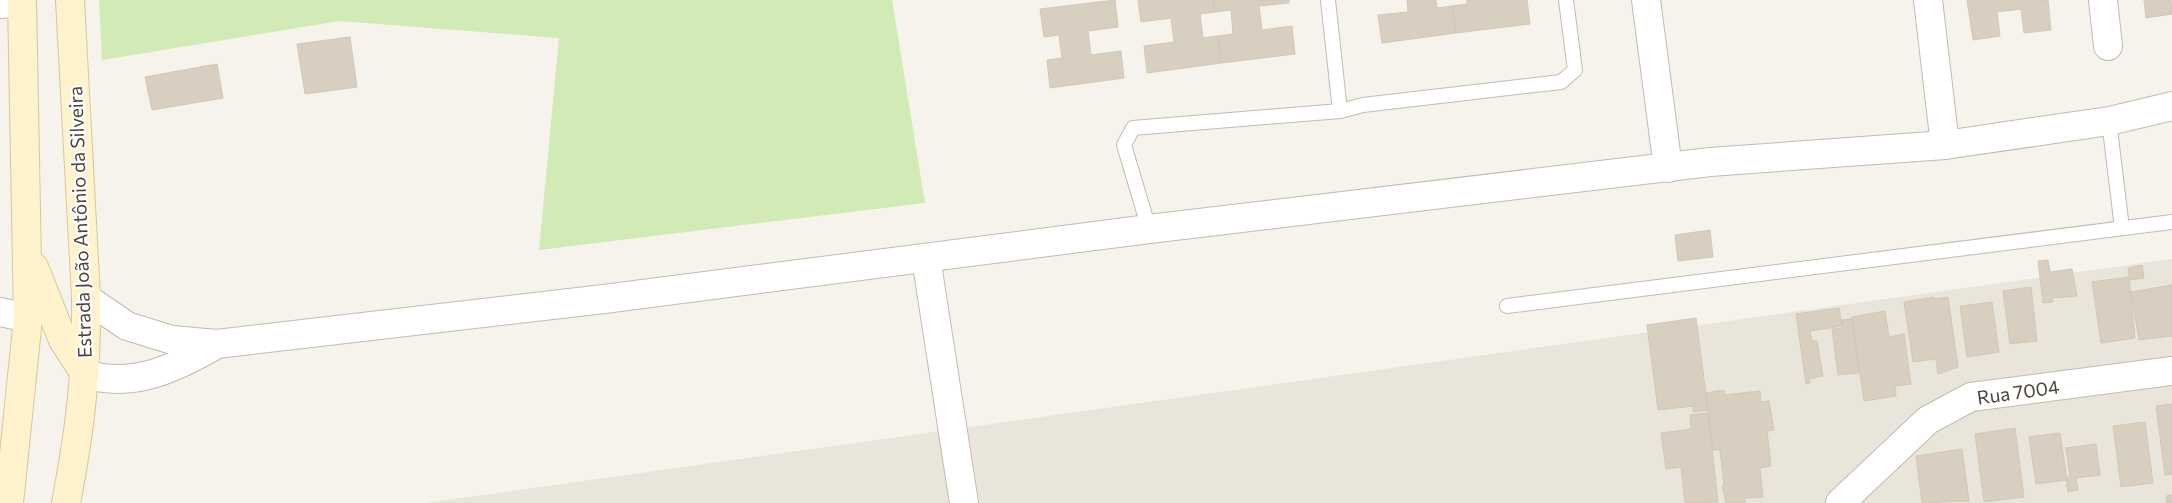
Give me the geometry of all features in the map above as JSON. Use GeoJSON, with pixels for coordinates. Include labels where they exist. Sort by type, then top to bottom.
{"type":"FeatureCollection","features":[{"type":"Feature","properties":{"kind":"main road","name":"Estrada João Antônio da Silveira"},"geometry":{"type":"LineString","coordinates":[[66,503],[80,433],[85,374],[86,298],[70,0]]}},
{"type":"Feature","properties":{"kind":"main road"},"geometry":{"type":"LineString","coordinates":[[9,503],[28,318],[14,2]]}},
{"type":"Feature","properties":{"kind":"main road"},"geometry":{"type":"LineString","coordinates":[[26,246],[61,335],[85,374]]}},
{"type":"Feature","properties":{"kind":"street"},"geometry":{"type":"LineString","coordinates":[[1646,0],[1668,168]]}},
{"type":"Feature","properties":{"kind":"street"},"geometry":{"type":"LineString","coordinates":[[1928,0],[1945,145]]}},
{"type":"Feature","properties":{"kind":"street"},"geometry":{"type":"LineString","coordinates":[[2103,0],[2108,46]]}},
{"type":"Feature","properties":{"kind":"street"},"geometry":{"type":"LineString","coordinates":[[86,298],[127,326],[142,332],[172,340],[217,344],[595,300],[1149,229],[1710,162],[1945,145],[2109,121],[2172,106]]}},
{"type":"Feature","properties":{"kind":"street"},"geometry":{"type":"LineString","coordinates":[[926,258],[964,503]]}},
{"type":"Feature","properties":{"kind":"street"},"geometry":{"type":"LineString","coordinates":[[0,312],[28,318]]}},
{"type":"Feature","properties":{"kind":"street"},"geometry":{"type":"LineString","coordinates":[[85,374],[116,380],[135,378],[183,364],[217,344]]}},
{"type":"Feature","properties":{"kind":"street","name":"Rua 7004"},"geometry":{"type":"LineString","coordinates":[[1840,503],[1928,420],[1971,397],[2172,371]]}},
{"type":"Feature","properties":{"kind":"lane"},"geometry":{"type":"LineString","coordinates":[[1328,0],[1340,111]]}},
{"type":"Feature","properties":{"kind":"lane"},"geometry":{"type":"LineString","coordinates":[[1149,229],[1124,144],[1133,128],[1340,111],[1364,105],[1561,82],[1575,70],[1566,0]]}},
{"type":"Feature","properties":{"kind":"lane"},"geometry":{"type":"LineString","coordinates":[[2109,121],[2122,228]]}},
{"type":"Feature","properties":{"kind":"lane"},"geometry":{"type":"LineString","coordinates":[[1507,306],[2172,222]]}},
{"type":"Feature","properties":{"kind":"shaded area"},"geometry":{"type":"Polygon","coordinates":[[[2172,259],[2172,503],[426,503],[2172,259]]]}},
{"type":"Feature","properties":{"kind":"green space"},"geometry":{"type":"Polygon","coordinates":[[[99,0],[892,0],[925,203],[539,250],[559,38],[340,21],[102,60],[99,0]]]}},
{"type":"Feature","properties":{"kind":"building"},"geometry":{"type":"Polygon","coordinates":[[[1115,0],[1118,27],[1088,31],[1091,55],[1121,51],[1124,78],[1050,88],[1047,60],[1062,58],[1059,35],[1044,37],[1040,9],[1115,0]]]}},
{"type":"Feature","properties":{"kind":"building"},"geometry":{"type":"Polygon","coordinates":[[[1138,0],[1213,0],[1215,12],[1200,14],[1203,38],[1218,36],[1221,63],[1147,73],[1144,46],[1174,42],[1171,18],[1141,22],[1138,0]]]}},
{"type":"Feature","properties":{"kind":"building"},"geometry":{"type":"Polygon","coordinates":[[[1213,0],[1289,0],[1289,3],[1259,6],[1262,30],[1292,26],[1295,54],[1221,63],[1218,36],[1233,34],[1231,10],[1215,12],[1213,0]]]}},
{"type":"Feature","properties":{"kind":"building"},"geometry":{"type":"Polygon","coordinates":[[[1407,0],[1436,0],[1437,8],[1452,6],[1456,33],[1382,43],[1378,15],[1408,12],[1407,0]]]}},
{"type":"Feature","properties":{"kind":"building"},"geometry":{"type":"Polygon","coordinates":[[[1467,0],[1527,0],[1530,24],[1456,33],[1452,6],[1467,4],[1467,0]]]}},
{"type":"Feature","properties":{"kind":"building"},"geometry":{"type":"Polygon","coordinates":[[[1967,0],[2048,0],[2051,30],[2024,33],[2021,9],[1997,12],[2000,36],[1973,40],[1967,0]]]}},
{"type":"Feature","properties":{"kind":"building"},"geometry":{"type":"Polygon","coordinates":[[[2144,0],[2171,0],[2172,14],[2146,18],[2144,0]]]}},
{"type":"Feature","properties":{"kind":"building"},"geometry":{"type":"Polygon","coordinates":[[[350,37],[357,87],[305,94],[297,44],[350,37]]]}},
{"type":"Feature","properties":{"kind":"building"},"geometry":{"type":"Polygon","coordinates":[[[217,64],[223,98],[152,110],[145,77],[217,64]]]}},
{"type":"Feature","properties":{"kind":"building"},"geometry":{"type":"Polygon","coordinates":[[[1710,230],[1713,257],[1678,261],[1675,235],[1710,230]]]}},
{"type":"Feature","properties":{"kind":"building"},"geometry":{"type":"Polygon","coordinates":[[[2048,260],[2050,272],[2072,269],[2077,296],[2052,298],[2053,302],[2043,303],[2038,261],[2048,260]]]}},
{"type":"Feature","properties":{"kind":"building"},"geometry":{"type":"Polygon","coordinates":[[[2142,265],[2144,278],[2130,280],[2128,268],[2142,265]]]}},
{"type":"Feature","properties":{"kind":"building"},"geometry":{"type":"Polygon","coordinates":[[[2129,277],[2135,338],[2101,343],[2092,282],[2129,277]]]}},
{"type":"Feature","properties":{"kind":"building"},"geometry":{"type":"Polygon","coordinates":[[[2172,285],[2172,336],[2139,340],[2131,292],[2172,285]]]}},
{"type":"Feature","properties":{"kind":"building"},"geometry":{"type":"Polygon","coordinates":[[[2031,287],[2037,341],[2010,344],[2003,291],[2031,287]]]}},
{"type":"Feature","properties":{"kind":"building"},"geometry":{"type":"Polygon","coordinates":[[[1934,297],[1934,299],[1948,297],[1958,367],[1938,374],[1936,359],[1913,362],[1904,302],[1934,297]]]}},
{"type":"Feature","properties":{"kind":"building"},"geometry":{"type":"Polygon","coordinates":[[[1992,302],[1999,352],[1967,357],[1960,306],[1992,302]]]}},
{"type":"Feature","properties":{"kind":"building"},"geometry":{"type":"Polygon","coordinates":[[[1839,308],[1842,326],[1810,331],[1812,341],[1817,341],[1823,376],[1809,379],[1810,383],[1806,384],[1796,314],[1839,308]]]}},
{"type":"Feature","properties":{"kind":"building"},"geometry":{"type":"Polygon","coordinates":[[[1885,311],[1889,337],[1904,334],[1911,384],[1895,386],[1896,396],[1864,401],[1852,317],[1885,311]]]}},
{"type":"Feature","properties":{"kind":"building"},"geometry":{"type":"Polygon","coordinates":[[[1696,318],[1708,410],[1693,412],[1693,406],[1658,410],[1647,325],[1696,318]]]}},
{"type":"Feature","properties":{"kind":"building"},"geometry":{"type":"Polygon","coordinates":[[[1852,319],[1859,373],[1838,375],[1832,329],[1843,328],[1842,320],[1852,319]]]}},
{"type":"Feature","properties":{"kind":"building"},"geometry":{"type":"Polygon","coordinates":[[[1724,390],[1724,395],[1760,391],[1761,402],[1769,401],[1774,430],[1767,431],[1771,466],[1760,468],[1763,497],[1745,498],[1745,503],[1726,503],[1722,486],[1724,486],[1720,450],[1713,450],[1706,393],[1724,390]]]}},
{"type":"Feature","properties":{"kind":"building"},"geometry":{"type":"Polygon","coordinates":[[[2172,404],[2172,474],[2165,475],[2156,406],[2172,404]]]}},
{"type":"Feature","properties":{"kind":"building"},"geometry":{"type":"Polygon","coordinates":[[[1708,413],[1718,502],[1685,503],[1681,467],[1666,469],[1661,433],[1691,429],[1690,415],[1708,413]]]}},
{"type":"Feature","properties":{"kind":"building"},"geometry":{"type":"Polygon","coordinates":[[[2145,422],[2153,483],[2121,487],[2113,426],[2145,422]]]}},
{"type":"Feature","properties":{"kind":"building"},"geometry":{"type":"Polygon","coordinates":[[[2015,428],[2024,497],[1984,502],[1975,434],[2015,428]]]}},
{"type":"Feature","properties":{"kind":"building"},"geometry":{"type":"Polygon","coordinates":[[[2060,433],[2067,480],[2036,484],[2029,437],[2060,433]]]}},
{"type":"Feature","properties":{"kind":"building"},"geometry":{"type":"Polygon","coordinates":[[[2096,444],[2100,475],[2076,478],[2078,490],[2068,492],[2066,477],[2070,477],[2066,448],[2096,444]]]}},
{"type":"Feature","properties":{"kind":"building"},"geometry":{"type":"Polygon","coordinates":[[[1962,449],[1969,501],[1922,503],[1916,456],[1962,449]]]}},
{"type":"Feature","properties":{"kind":"building"},"geometry":{"type":"Polygon","coordinates":[[[2172,495],[2172,503],[2167,503],[2166,496],[2172,495]]]}}]}
